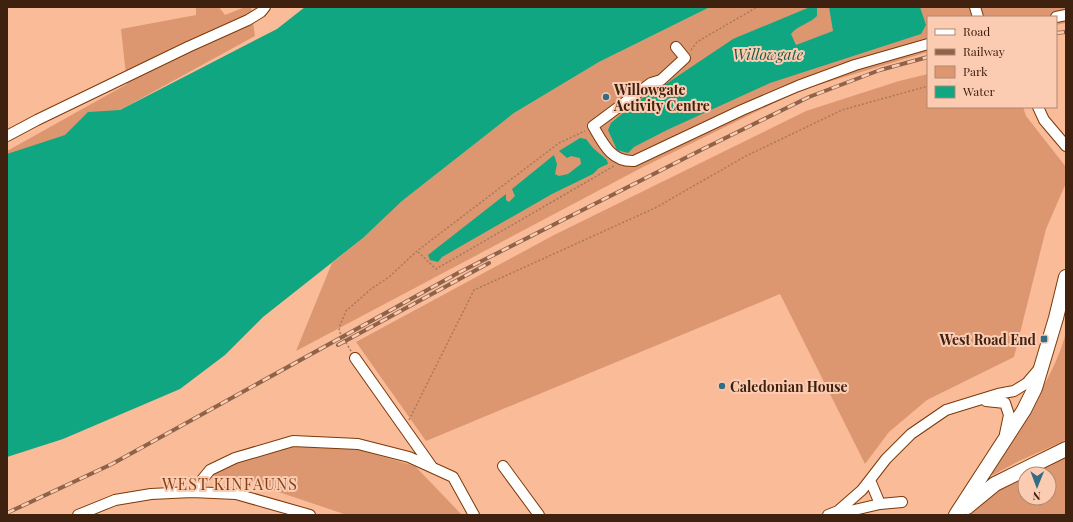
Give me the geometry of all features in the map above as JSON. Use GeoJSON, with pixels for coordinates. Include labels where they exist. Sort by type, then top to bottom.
{"type":"FeatureCollection","features":[{"type":"Feature","properties":{"kind":"highway"},"geometry":{"type":"LineString","coordinates":[[956,515],[1024,410],[1042,366],[1066,277]]}},
{"type":"Feature","properties":{"kind":"highway"},"geometry":{"type":"LineString","coordinates":[[961,515],[968,505],[995,484],[1066,449]]}},
{"type":"Feature","properties":{"kind":"street"},"geometry":{"type":"LineString","coordinates":[[7,136],[37,120],[248,20],[261,12],[265,7]]}},
{"type":"Feature","properties":{"kind":"street"},"geometry":{"type":"LineString","coordinates":[[676,47],[685,58],[661,80],[651,83],[593,126],[606,149],[624,160],[634,161],[742,110],[828,74],[927,44]]}},
{"type":"Feature","properties":{"kind":"street"},"geometry":{"type":"LineString","coordinates":[[1038,108],[1044,120],[1066,146]]}},
{"type":"Feature","properties":{"kind":"street"},"geometry":{"type":"LineString","coordinates":[[355,358],[432,468]]}},
{"type":"Feature","properties":{"kind":"street"},"geometry":{"type":"LineString","coordinates":[[970,404],[998,394],[1014,391],[1027,383],[1042,366]]}},
{"type":"Feature","properties":{"kind":"street"},"geometry":{"type":"LineString","coordinates":[[828,515],[838,511],[862,490],[886,459],[911,434],[946,410],[986,401],[1005,402],[1009,415],[1008,427],[999,450]]}},
{"type":"Feature","properties":{"kind":"street"},"geometry":{"type":"LineString","coordinates":[[192,492],[210,470],[235,458],[293,441],[358,444],[409,457],[453,477],[474,515]]}},
{"type":"Feature","properties":{"kind":"street"},"geometry":{"type":"LineString","coordinates":[[503,466],[540,515]]}},
{"type":"Feature","properties":{"kind":"street"},"geometry":{"type":"LineString","coordinates":[[870,480],[880,504]]}},
{"type":"Feature","properties":{"kind":"street"},"geometry":{"type":"LineString","coordinates":[[78,515],[115,500],[151,494],[192,492],[236,494],[289,512],[310,515]]}},
{"type":"Feature","properties":{"kind":"street"},"geometry":{"type":"LineString","coordinates":[[833,515],[880,504],[902,502]]}},
{"type":"Feature","properties":{"kind":"path"},"geometry":{"type":"LineString","coordinates":[[685,58],[697,42],[757,7]]}},
{"type":"Feature","properties":{"kind":"path"},"geometry":{"type":"LineString","coordinates":[[405,429],[474,290],[655,208],[746,156],[842,110],[927,86]]}},
{"type":"Feature","properties":{"kind":"path"},"geometry":{"type":"LineString","coordinates":[[355,358],[340,331],[340,325],[346,311],[389,277],[417,251],[559,143],[593,126]]}},
{"type":"Feature","properties":{"kind":"path"},"geometry":{"type":"LineString","coordinates":[[417,251],[436,269],[624,160]]}},
{"type":"Feature","properties":{"kind":"green space"},"geometry":{"type":"Polygon","coordinates":[[[196,7],[219,7],[225,15],[245,7],[251,7],[255,36],[120,110],[7,180],[7,151],[127,84],[121,29],[196,15],[196,7]]]}},
{"type":"Feature","properties":{"kind":"green space"},"geometry":{"type":"Polygon","coordinates":[[[710,7],[1066,7],[1066,23],[1057,25],[1057,16],[927,16],[927,52],[801,90],[643,167],[296,351],[332,263],[363,238],[402,201],[514,113],[599,62],[710,7]]]}},
{"type":"Feature","properties":{"kind":"green space"},"geometry":{"type":"Polygon","coordinates":[[[927,74],[927,108],[1023,108],[1026,116],[1066,167],[1066,183],[1046,229],[1014,357],[927,400],[889,432],[865,464],[780,294],[426,441],[356,342],[554,235],[806,111],[899,81],[927,74]]]}},
{"type":"Feature","properties":{"kind":"green space"},"geometry":{"type":"Polygon","coordinates":[[[1066,332],[1066,440],[1019,461],[993,475],[989,472],[1022,422],[1053,368],[1066,332]]]}},
{"type":"Feature","properties":{"kind":"green space"},"geometry":{"type":"Polygon","coordinates":[[[300,445],[360,450],[415,466],[462,515],[347,515],[231,476],[212,480],[212,474],[266,451],[300,445]]]}},
{"type":"Feature","properties":{"kind":"green space"},"geometry":{"type":"Polygon","coordinates":[[[1066,451],[1066,515],[964,515],[985,494],[997,485],[1017,474],[1017,506],[1057,506],[1057,466],[1034,466],[1066,451]]]}},
{"type":"Feature","properties":{"kind":"water"},"geometry":{"type":"Polygon","coordinates":[[[305,7],[710,7],[599,62],[514,113],[402,201],[363,238],[263,317],[225,355],[180,389],[63,439],[7,457],[7,154],[65,135],[88,112],[120,110],[277,29],[305,7]]]}},
{"type":"Feature","properties":{"kind":"water","name":"Willowgate"},"geometry":{"type":"Polygon","coordinates":[[[810,7],[817,7],[817,16],[791,34],[796,45],[833,31],[829,7],[920,7],[926,25],[921,34],[770,83],[667,130],[634,147],[628,153],[617,150],[608,130],[611,123],[637,101],[654,92],[733,39],[810,7]]]}},
{"type":"Feature","properties":{"kind":"water"},"geometry":{"type":"Polygon","coordinates":[[[580,138],[586,139],[593,148],[607,160],[608,164],[599,168],[593,174],[552,194],[442,257],[438,262],[430,260],[428,255],[506,194],[506,200],[509,202],[515,196],[512,189],[554,155],[557,164],[555,174],[559,176],[568,174],[581,164],[580,158],[571,156],[567,158],[559,151],[580,138]]]}},
{"type":"Feature","properties":{"kind":"railway"},"geometry":{"type":"LineString","coordinates":[[1057,33],[1066,32]]}},
{"type":"Feature","properties":{"kind":"railway"},"geometry":{"type":"LineString","coordinates":[[7,513],[112,464],[458,273],[703,149],[809,97],[880,70],[927,57]]}},
{"type":"Feature","properties":{"kind":"railway"},"geometry":{"type":"LineString","coordinates":[[338,345],[489,263]]}},
{"type":"Feature","properties":{"kind":"place","name":"Willowgate Activity Centre"},"geometry":{"type":"Point","coordinates":[606,97]}},
{"type":"Feature","properties":{"kind":"place","name":"West Road End"},"geometry":{"type":"Point","coordinates":[1044,339]}},
{"type":"Feature","properties":{"kind":"place","name":"Caledonian House"},"geometry":{"type":"Point","coordinates":[722,386]}},
{"type":"Feature","properties":{"kind":"district","name":"WEST KINFAUNS"},"geometry":{"type":"Point","coordinates":[230,483]}}]}
